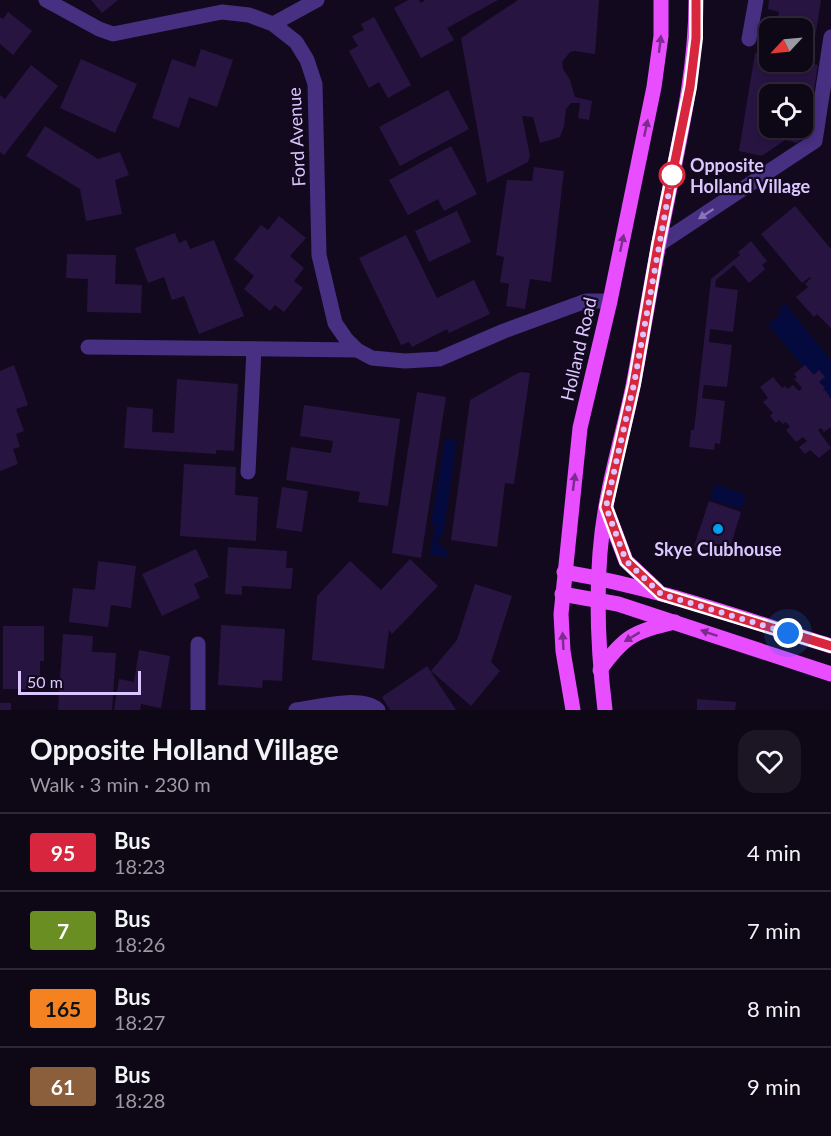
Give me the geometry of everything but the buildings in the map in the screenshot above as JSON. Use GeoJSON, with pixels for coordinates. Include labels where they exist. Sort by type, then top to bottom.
{"type":"FeatureCollection","features":[{"type":"Feature","properties":{"kind":"main road","name":"Holland Road"},"geometry":{"type":"LineString","coordinates":[[573,710],[563,651],[562,594],[580,428],[610,301],[654,87],[661,36],[661,0]]}},
{"type":"Feature","properties":{"kind":"main road"},"geometry":{"type":"LineString","coordinates":[[605,710],[600,670],[598,601],[606,507],[634,384],[658,245],[690,87],[696,38],[696,0]]}},
{"type":"Feature","properties":{"kind":"main road"},"geometry":{"type":"LineString","coordinates":[[606,507],[626,561],[661,594]]}},
{"type":"Feature","properties":{"kind":"main road"},"geometry":{"type":"LineString","coordinates":[[564,572],[599,578],[661,594],[831,646]]}},
{"type":"Feature","properties":{"kind":"main road"},"geometry":{"type":"LineString","coordinates":[[562,594],[618,604],[831,674]]}},
{"type":"Feature","properties":{"kind":"main road"},"geometry":{"type":"LineString","coordinates":[[600,670],[616,648],[631,636],[675,621]]}},
{"type":"Feature","properties":{"kind":"street","name":"Ford Avenue"},"geometry":{"type":"LineString","coordinates":[[46,0],[99,29],[113,34],[222,12],[249,15],[273,24],[296,42],[307,60],[315,84],[319,255],[335,323],[357,350]]}},
{"type":"Feature","properties":{"kind":"street"},"geometry":{"type":"LineString","coordinates":[[273,24],[317,0]]}},
{"type":"Feature","properties":{"kind":"street"},"geometry":{"type":"LineString","coordinates":[[749,39],[756,0]]}},
{"type":"Feature","properties":{"kind":"street"},"geometry":{"type":"LineString","coordinates":[[658,245],[816,141],[831,37]]}},
{"type":"Feature","properties":{"kind":"street"},"geometry":{"type":"LineString","coordinates":[[88,347],[357,350],[372,358],[405,361],[439,359],[504,331],[586,301],[610,301]]}},
{"type":"Feature","properties":{"kind":"street"},"geometry":{"type":"LineString","coordinates":[[248,472],[254,349]]}},
{"type":"Feature","properties":{"kind":"street"},"geometry":{"type":"LineString","coordinates":[[198,644],[198,710]]}},
{"type":"Feature","properties":{"kind":"street"},"geometry":{"type":"LineString","coordinates":[[296,710],[359,703],[373,705],[378,710]]}},
{"type":"Feature","properties":{"kind":"shaded area"},"geometry":{"type":"Polygon","coordinates":[[[785,304],[831,360],[831,400],[768,324],[782,313],[779,309],[785,304]]]}},
{"type":"Feature","properties":{"kind":"shaded area"},"geometry":{"type":"Polygon","coordinates":[[[445,438],[457,440],[443,535],[439,535],[438,545],[448,551],[447,557],[430,555],[435,526],[431,524],[445,438]]]}},
{"type":"Feature","properties":{"kind":"shaded area"},"geometry":{"type":"Polygon","coordinates":[[[715,484],[746,495],[741,509],[710,499],[715,484]]]}},
{"type":"Feature","properties":{"kind":"bus line","name":"95"},"geometry":{"type":"LineString","coordinates":[[696,0],[696,38],[690,87],[658,245],[634,384],[606,507],[626,561],[639,576],[661,594],[831,646]]}},
{"type":"Feature","properties":{"kind":"place","name":"Opposite Holland Village"},"geometry":{"type":"Point","coordinates":[672,175]}},
{"type":"Feature","properties":{"kind":"place","name":"Skye Clubhouse"},"geometry":{"type":"Point","coordinates":[718,529]}},
{"type":"Feature","properties":{"kind":"route"},"geometry":{"type":"LineString","coordinates":[[672,175],[634,384],[606,507],[626,561],[639,576],[661,594],[788,633]]}}]}
